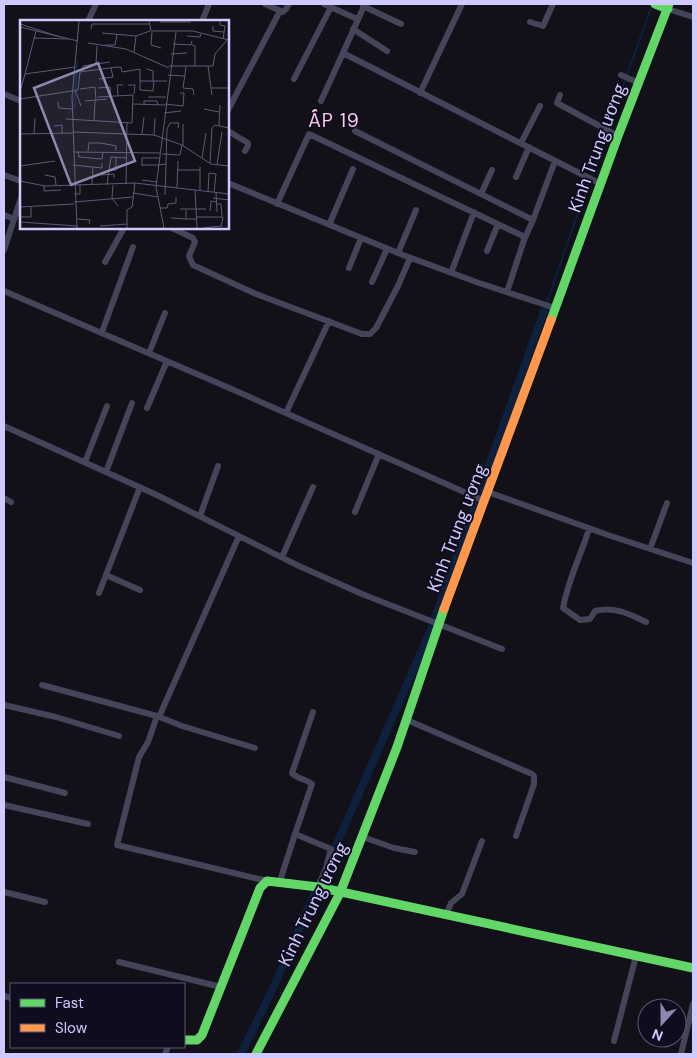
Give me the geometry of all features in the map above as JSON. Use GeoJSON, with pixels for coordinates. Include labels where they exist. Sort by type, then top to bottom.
{"type":"FeatureCollection","features":[{"type":"Feature","properties":{"kind":"street"},"geometry":{"type":"LineString","coordinates":[[88,20],[96,4]]}},
{"type":"Feature","properties":{"kind":"street"},"geometry":{"type":"LineString","coordinates":[[202,20],[209,4]]}},
{"type":"Feature","properties":{"kind":"street"},"geometry":{"type":"LineString","coordinates":[[266,4],[283,12],[289,4]]}},
{"type":"Feature","properties":{"kind":"street"},"geometry":{"type":"LineString","coordinates":[[324,4],[357,19]]}},
{"type":"Feature","properties":{"kind":"street"},"geometry":{"type":"LineString","coordinates":[[420,93],[462,4]]}},
{"type":"Feature","properties":{"kind":"street"},"geometry":{"type":"LineString","coordinates":[[530,22],[543,26],[553,4]]}},
{"type":"Feature","properties":{"kind":"street"},"geometry":{"type":"LineString","coordinates":[[321,101],[364,5],[401,24]]}},
{"type":"Feature","properties":{"kind":"street"},"geometry":{"type":"LineString","coordinates":[[663,6],[693,17]]}},
{"type":"Feature","properties":{"kind":"street","name":"Kinh Trung ương"},"geometry":{"type":"LineString","coordinates":[[256,1054],[364,837],[406,720],[436,624],[480,500],[488,492],[549,306],[599,183],[616,133],[639,83],[663,6]]}},
{"type":"Feature","properties":{"kind":"street"},"geometry":{"type":"LineString","coordinates":[[294,79],[331,7]]}},
{"type":"Feature","properties":{"kind":"street"},"geometry":{"type":"LineString","coordinates":[[229,108],[280,11]]}},
{"type":"Feature","properties":{"kind":"street"},"geometry":{"type":"LineString","coordinates":[[353,29],[388,51]]}},
{"type":"Feature","properties":{"kind":"street"},"geometry":{"type":"LineString","coordinates":[[343,53],[599,183]]}},
{"type":"Feature","properties":{"kind":"street"},"geometry":{"type":"LineString","coordinates":[[621,75],[639,83]]}},
{"type":"Feature","properties":{"kind":"street"},"geometry":{"type":"LineString","coordinates":[[4,94],[20,101]]}},
{"type":"Feature","properties":{"kind":"street"},"geometry":{"type":"LineString","coordinates":[[560,96],[557,103],[616,133]]}},
{"type":"Feature","properties":{"kind":"street"},"geometry":{"type":"LineString","coordinates":[[521,143],[540,106]]}},
{"type":"Feature","properties":{"kind":"street"},"geometry":{"type":"LineString","coordinates":[[229,131],[248,143],[245,152]]}},
{"type":"Feature","properties":{"kind":"street"},"geometry":{"type":"LineString","coordinates":[[354,131],[533,220]]}},
{"type":"Feature","properties":{"kind":"street"},"geometry":{"type":"LineString","coordinates":[[277,204],[309,134],[474,212],[522,236],[524,240]]}},
{"type":"Feature","properties":{"kind":"street"},"geometry":{"type":"LineString","coordinates":[[516,178],[529,147]]}},
{"type":"Feature","properties":{"kind":"street"},"geometry":{"type":"LineString","coordinates":[[507,292],[524,240],[555,161]]}},
{"type":"Feature","properties":{"kind":"street"},"geometry":{"type":"LineString","coordinates":[[328,225],[353,169]]}},
{"type":"Feature","properties":{"kind":"street"},"geometry":{"type":"LineString","coordinates":[[481,194],[492,170]]}},
{"type":"Feature","properties":{"kind":"street"},"geometry":{"type":"LineString","coordinates":[[4,175],[20,181]]}},
{"type":"Feature","properties":{"kind":"street"},"geometry":{"type":"LineString","coordinates":[[229,183],[410,258],[549,306]]}},
{"type":"Feature","properties":{"kind":"street"},"geometry":{"type":"LineString","coordinates":[[4,250],[20,201]]}},
{"type":"Feature","properties":{"kind":"street"},"geometry":{"type":"LineString","coordinates":[[398,253],[416,210]]}},
{"type":"Feature","properties":{"kind":"street"},"geometry":{"type":"LineString","coordinates":[[451,273],[474,212]]}},
{"type":"Feature","properties":{"kind":"street"},"geometry":{"type":"LineString","coordinates":[[4,215],[14,219]]}},
{"type":"Feature","properties":{"kind":"street"},"geometry":{"type":"LineString","coordinates":[[487,251],[498,224]]}},
{"type":"Feature","properties":{"kind":"street"},"geometry":{"type":"LineString","coordinates":[[105,262],[123,229]]}},
{"type":"Feature","properties":{"kind":"street"},"geometry":{"type":"LineString","coordinates":[[174,229],[193,238],[195,242],[189,256],[193,265],[256,294],[362,334],[370,334],[376,328],[410,258]]}},
{"type":"Feature","properties":{"kind":"street"},"geometry":{"type":"LineString","coordinates":[[349,268],[361,238]]}},
{"type":"Feature","properties":{"kind":"street"},"geometry":{"type":"LineString","coordinates":[[102,332],[133,248]]}},
{"type":"Feature","properties":{"kind":"street"},"geometry":{"type":"LineString","coordinates":[[372,282],[387,249]]}},
{"type":"Feature","properties":{"kind":"street"},"geometry":{"type":"LineString","coordinates":[[4,291],[102,332],[480,500]]}},
{"type":"Feature","properties":{"kind":"street"},"geometry":{"type":"LineString","coordinates":[[149,353],[165,313]]}},
{"type":"Feature","properties":{"kind":"street"},"geometry":{"type":"LineString","coordinates":[[286,413],[329,322]]}},
{"type":"Feature","properties":{"kind":"street"},"geometry":{"type":"LineString","coordinates":[[147,408],[167,361]]}},
{"type":"Feature","properties":{"kind":"street"},"geometry":{"type":"LineString","coordinates":[[106,472],[132,403]]}},
{"type":"Feature","properties":{"kind":"street"},"geometry":{"type":"LineString","coordinates":[[85,462],[107,406]]}},
{"type":"Feature","properties":{"kind":"street"},"geometry":{"type":"LineString","coordinates":[[4,426],[140,487],[362,594],[502,649]]}},
{"type":"Feature","properties":{"kind":"street"},"geometry":{"type":"LineString","coordinates":[[354,512],[379,454]]}},
{"type":"Feature","properties":{"kind":"street"},"geometry":{"type":"LineString","coordinates":[[200,516],[218,466]]}},
{"type":"Feature","properties":{"kind":"street"},"geometry":{"type":"LineString","coordinates":[[100,593],[140,487]]}},
{"type":"Feature","properties":{"kind":"street"},"geometry":{"type":"LineString","coordinates":[[282,557],[313,487]]}},
{"type":"Feature","properties":{"kind":"street"},"geometry":{"type":"LineString","coordinates":[[488,492],[693,563]]}},
{"type":"Feature","properties":{"kind":"street"},"geometry":{"type":"LineString","coordinates":[[4,498],[11,502]]}},
{"type":"Feature","properties":{"kind":"street"},"geometry":{"type":"LineString","coordinates":[[650,549],[667,503]]}},
{"type":"Feature","properties":{"kind":"street"},"geometry":{"type":"LineString","coordinates":[[589,528],[584,547],[571,576],[563,608],[580,620],[590,619],[595,611],[605,608],[627,613],[646,622]]}},
{"type":"Feature","properties":{"kind":"street"},"geometry":{"type":"LineString","coordinates":[[239,536],[148,742],[139,757],[117,845],[267,881],[280,881],[318,887],[693,968]]}},
{"type":"Feature","properties":{"kind":"street"},"geometry":{"type":"LineString","coordinates":[[106,575],[140,590]]}},
{"type":"Feature","properties":{"kind":"street"},"geometry":{"type":"LineString","coordinates":[[42,685],[158,717],[255,748]]}},
{"type":"Feature","properties":{"kind":"street"},"geometry":{"type":"LineString","coordinates":[[4,705],[56,717],[120,736]]}},
{"type":"Feature","properties":{"kind":"street"},"geometry":{"type":"LineString","coordinates":[[280,881],[312,784],[308,780],[295,777],[292,773],[314,712]]}},
{"type":"Feature","properties":{"kind":"street"},"geometry":{"type":"LineString","coordinates":[[406,720],[534,776],[534,784],[516,836]]}},
{"type":"Feature","properties":{"kind":"street"},"geometry":{"type":"LineString","coordinates":[[4,777],[65,793]]}},
{"type":"Feature","properties":{"kind":"street"},"geometry":{"type":"LineString","coordinates":[[4,804],[88,824]]}},
{"type":"Feature","properties":{"kind":"street"},"geometry":{"type":"LineString","coordinates":[[295,834],[331,849],[318,887]]}},
{"type":"Feature","properties":{"kind":"street"},"geometry":{"type":"LineString","coordinates":[[364,837],[394,848],[415,852]]}},
{"type":"Feature","properties":{"kind":"street"},"geometry":{"type":"LineString","coordinates":[[446,915],[451,902],[462,894],[482,841]]}},
{"type":"Feature","properties":{"kind":"street"},"geometry":{"type":"LineString","coordinates":[[185,1040],[197,1040],[202,1035],[260,888],[267,881]]}},
{"type":"Feature","properties":{"kind":"street"},"geometry":{"type":"LineString","coordinates":[[4,892],[45,902]]}},
{"type":"Feature","properties":{"kind":"street"},"geometry":{"type":"LineString","coordinates":[[614,1041],[636,956]]}},
{"type":"Feature","properties":{"kind":"street"},"geometry":{"type":"LineString","coordinates":[[119,962],[221,987]]}},
{"type":"Feature","properties":{"kind":"street"},"geometry":{"type":"LineString","coordinates":[[681,1054],[693,1004]]}},
{"type":"Feature","properties":{"kind":"waterway"},"geometry":{"type":"LineString","coordinates":[[627,75],[652,5]]}},
{"type":"Feature","properties":{"kind":"waterway"},"geometry":{"type":"LineString","coordinates":[[591,177],[625,80]]}},
{"type":"Feature","properties":{"kind":"waterway"},"geometry":{"type":"LineString","coordinates":[[544,311],[589,181]]}},
{"type":"Feature","properties":{"kind":"waterway"},"geometry":{"type":"LineString","coordinates":[[331,857],[430,632],[544,311]]}},
{"type":"Feature","properties":{"kind":"waterway"},"geometry":{"type":"LineString","coordinates":[[241,1054],[275,984],[319,883]]}},
{"type":"Feature","properties":{"kind":"traffic: fast"},"geometry":{"type":"LineString","coordinates":[[655,4],[668,9]]}},
{"type":"Feature","properties":{"kind":"traffic: fast"},"geometry":{"type":"LineString","coordinates":[[551,320],[618,136],[669,4]]}},
{"type":"Feature","properties":{"kind":"traffic: fast"},"geometry":{"type":"LineString","coordinates":[[256,1054],[340,893],[397,747],[444,609]]}},
{"type":"Feature","properties":{"kind":"traffic: fast"},"geometry":{"type":"LineString","coordinates":[[185,1040],[197,1040],[202,1035],[260,888],[267,881],[318,887],[693,968]]}},
{"type":"Feature","properties":{"kind":"traffic: slow"},"geometry":{"type":"LineString","coordinates":[[444,609],[551,320]]}},
{"type":"Feature","properties":{"kind":"district","name":"ẤP 19"},"geometry":{"type":"Point","coordinates":[334,120]}}]}
